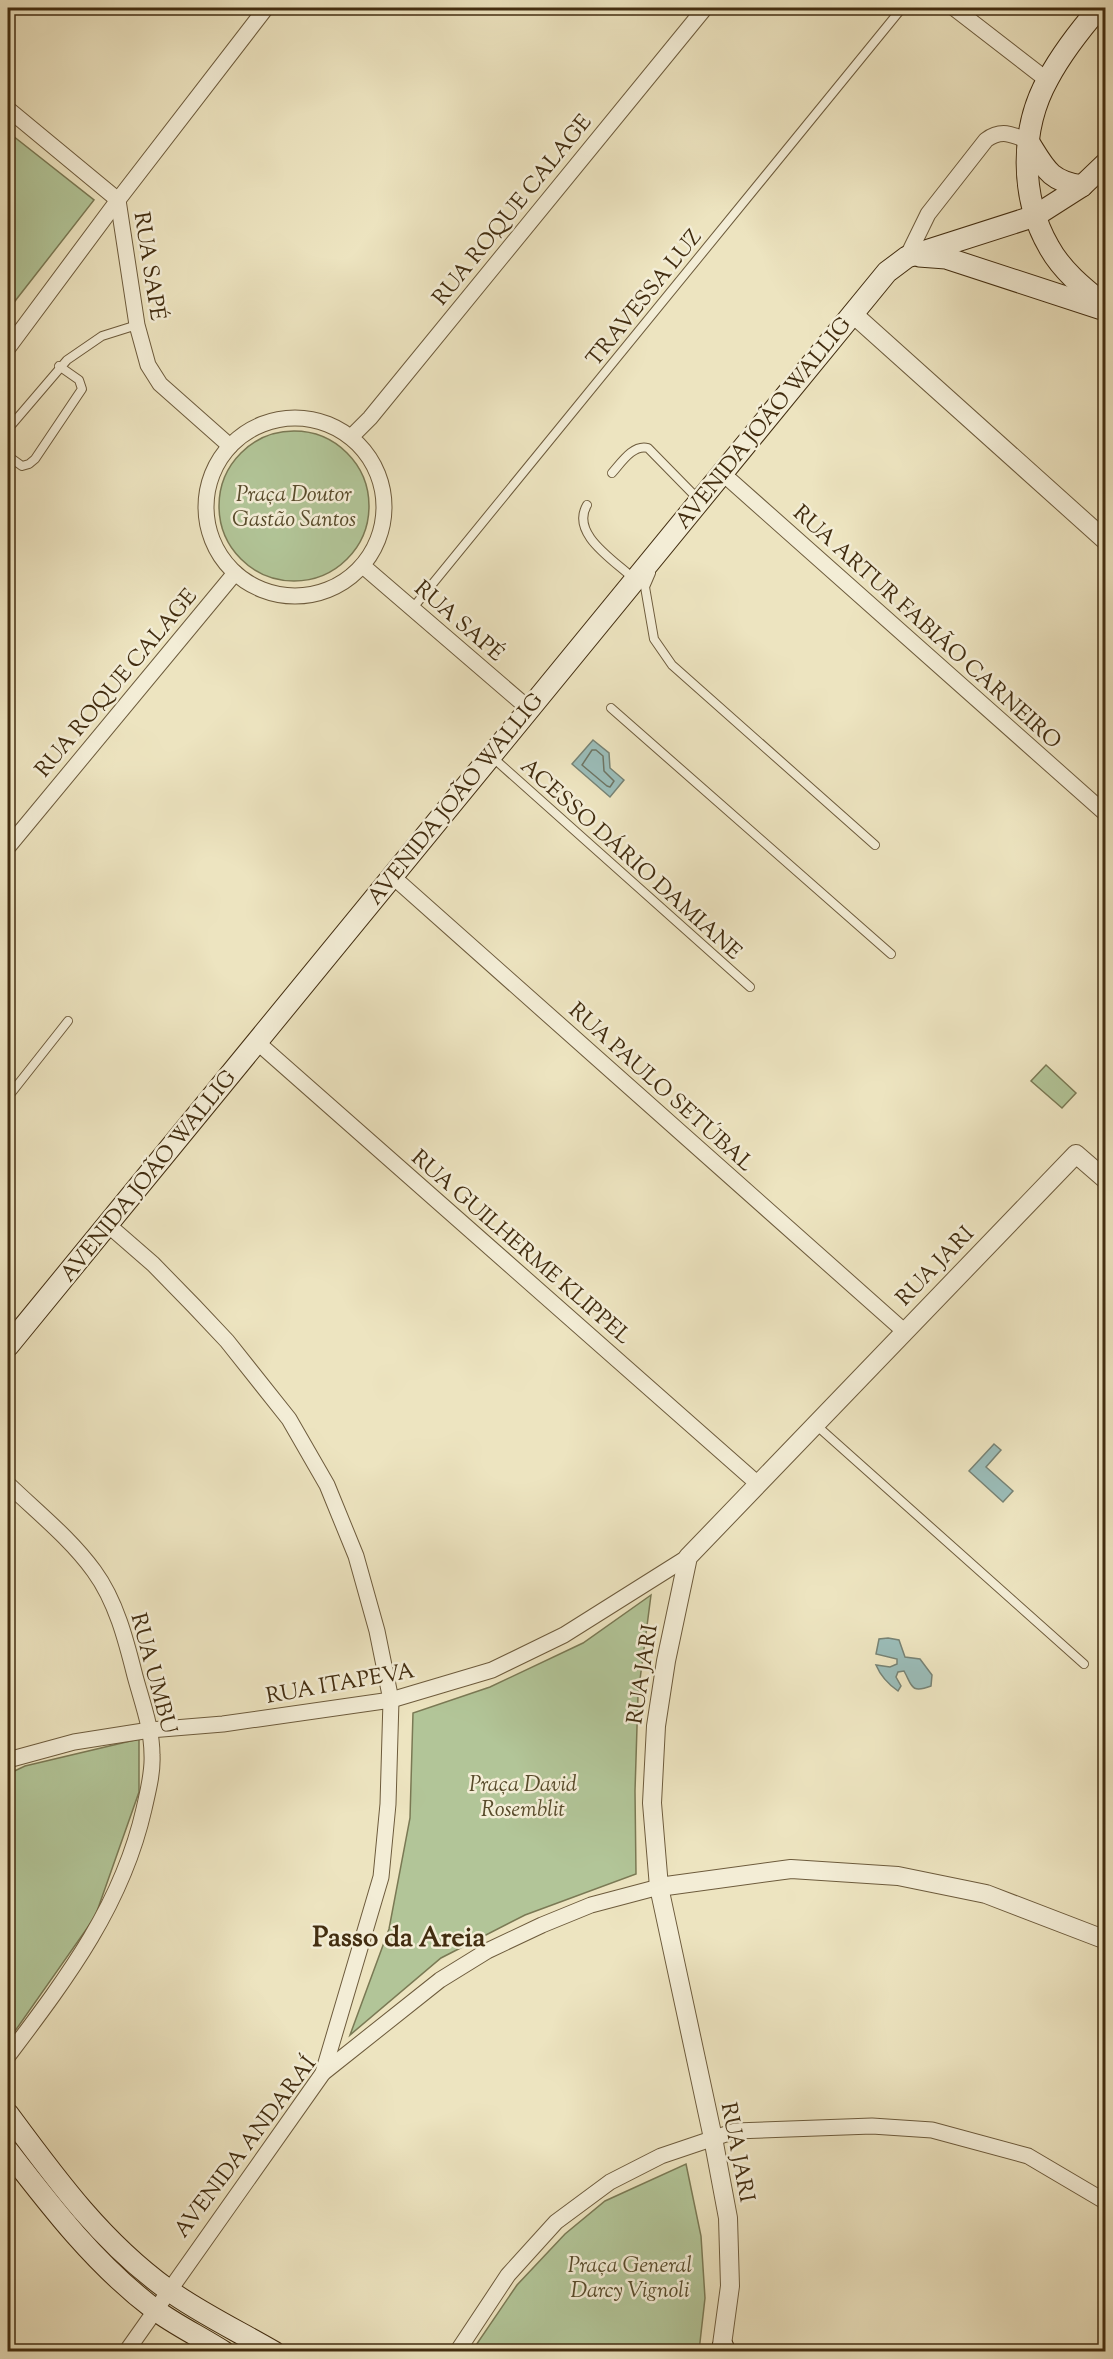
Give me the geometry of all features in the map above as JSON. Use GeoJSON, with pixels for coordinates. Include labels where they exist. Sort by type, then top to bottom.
{"type":"FeatureCollection","features":[{"type":"Feature","properties":{"kind":"main road"},"geometry":{"type":"LineString","coordinates":[[1099,8],[1070,44],[1047,80],[1035,109],[1028,141],[1027,177],[1035,216],[1049,248],[1074,279],[1106,308]]}},
{"type":"Feature","properties":{"kind":"main road"},"geometry":{"type":"LineString","coordinates":[[1028,141],[1047,171],[1055,179],[1082,186]]}},
{"type":"Feature","properties":{"kind":"main road","name":"AVENIDA JOÃO WALLIG"},"geometry":{"type":"LineString","coordinates":[[8,1346],[528,708],[566,668],[660,546],[887,272],[907,257],[1035,216],[1082,186],[1106,163]]}},
{"type":"Feature","properties":{"kind":"main road"},"geometry":{"type":"LineString","coordinates":[[907,257],[926,255],[946,258],[1106,308]]}},
{"type":"Feature","properties":{"kind":"main road"},"geometry":{"type":"LineString","coordinates":[[8,2114],[78,2207],[123,2253],[168,2290],[274,2352]]}},
{"type":"Feature","properties":{"kind":"main road"},"geometry":{"type":"LineString","coordinates":[[8,2151],[62,2221],[108,2269],[155,2309],[224,2352]]}},
{"type":"Feature","properties":{"kind":"street"},"geometry":{"type":"LineString","coordinates":[[8,348],[118,200],[266,8]]}},
{"type":"Feature","properties":{"kind":"street","name":"RUA ROQUE CALAGE"},"geometry":{"type":"LineString","coordinates":[[351,437],[370,418],[705,8]]}},
{"type":"Feature","properties":{"kind":"street"},"geometry":{"type":"LineString","coordinates":[[954,8],[1047,80]]}},
{"type":"Feature","properties":{"kind":"street","name":"RUA SAPÉ"},"geometry":{"type":"LineString","coordinates":[[8,109],[118,200],[137,325],[148,365],[153,375],[208,429],[230,446]]}},
{"type":"Feature","properties":{"kind":"street","name":"AVENIDA JOÃO WALLIG"},"geometry":{"type":"LineString","coordinates":[[907,257],[928,214],[986,140],[994,134],[1004,132],[1028,141]]}},
{"type":"Feature","properties":{"kind":"street"},"geometry":{"type":"LineString","coordinates":[[852,312],[1106,541]]}},
{"type":"Feature","properties":{"kind":"street"},"geometry":{"type":"LineString","coordinates":[[302,418],[328,424],[351,437],[370,459],[382,485],[384,514],[378,542],[363,566],[341,585],[314,595],[286,596],[259,589],[235,573],[217,551],[206,510],[214,469],[230,446],[251,429],[275,420],[302,418]]}},
{"type":"Feature","properties":{"kind":"street","name":"RUA ARTUR FABIÃO CARNEIRO"},"geometry":{"type":"LineString","coordinates":[[721,472],[1106,814]]}},
{"type":"Feature","properties":{"kind":"street","name":"RUA SAPÉ"},"geometry":{"type":"LineString","coordinates":[[363,566],[528,708]]}},
{"type":"Feature","properties":{"kind":"street","name":"RUA ROQUE CALAGE"},"geometry":{"type":"LineString","coordinates":[[8,847],[235,573]]}},
{"type":"Feature","properties":{"kind":"street","name":"RUA PAULO SETÚBAL"},"geometry":{"type":"LineString","coordinates":[[391,875],[904,1331]]}},
{"type":"Feature","properties":{"kind":"street","name":"RUA GUILHERME KLIPPEL"},"geometry":{"type":"LineString","coordinates":[[257,1042],[758,1484]]}},
{"type":"Feature","properties":{"kind":"street","name":"RUA JARI"},"geometry":{"type":"LineString","coordinates":[[722,2350],[730,2286],[728,2229],[713,2138],[659,1887],[652,1803],[656,1726],[666,1661],[688,1557],[1076,1154],[1106,1180]]}},
{"type":"Feature","properties":{"kind":"street"},"geometry":{"type":"LineString","coordinates":[[107,1224],[153,1264],[227,1341],[289,1419],[327,1485],[356,1556],[377,1631],[391,1700],[388,1804],[381,1877],[323,2073]]}},
{"type":"Feature","properties":{"kind":"street","name":"RUA UMBU"},"geometry":{"type":"LineString","coordinates":[[8,1484],[80,1554],[108,1594],[127,1644],[150,1730],[153,1754],[138,1835],[116,1893],[87,1947],[8,2056]]}},
{"type":"Feature","properties":{"kind":"street","name":"RUA ITAPEVA"},"geometry":{"type":"LineString","coordinates":[[8,1760],[75,1742],[150,1730],[223,1725],[391,1700],[492,1670],[564,1635],[688,1557]]}},
{"type":"Feature","properties":{"kind":"street","name":"AVENIDA ANDARAÍ"},"geometry":{"type":"LineString","coordinates":[[155,2309],[323,2073],[441,1980],[488,1950],[542,1924],[591,1905],[659,1887],[791,1869],[898,1876],[986,1894],[1106,1940]]}},
{"type":"Feature","properties":{"kind":"street"},"geometry":{"type":"LineString","coordinates":[[456,2352],[508,2275],[556,2222],[610,2182],[661,2156],[735,2132],[806,2127],[872,2126],[932,2130],[1028,2156],[1106,2202]]}},
{"type":"Feature","properties":{"kind":"street"},"geometry":{"type":"LineString","coordinates":[[126,2352],[155,2309]]}},
{"type":"Feature","properties":{"kind":"lane","name":"TRAVESSA LUZ"},"geometry":{"type":"LineString","coordinates":[[412,609],[902,8]]}},
{"type":"Feature","properties":{"kind":"lane"},"geometry":{"type":"LineString","coordinates":[[8,429],[59,366],[102,336],[137,325]]}},
{"type":"Feature","properties":{"kind":"lane"},"geometry":{"type":"LineString","coordinates":[[8,456],[21,466],[35,459],[82,389],[79,380],[59,366]]}},
{"type":"Feature","properties":{"kind":"lane"},"geometry":{"type":"LineString","coordinates":[[612,473],[637,447],[648,448],[698,500]]}},
{"type":"Feature","properties":{"kind":"lane"},"geometry":{"type":"LineString","coordinates":[[587,505],[582,514],[582,525],[588,537],[634,579]]}},
{"type":"Feature","properties":{"kind":"lane"},"geometry":{"type":"LineString","coordinates":[[660,546],[645,587],[654,639],[672,665],[875,845]]}},
{"type":"Feature","properties":{"kind":"lane"},"geometry":{"type":"LineString","coordinates":[[611,708],[891,954]]}},
{"type":"Feature","properties":{"kind":"lane","name":"ACESSO DÁRIO DAMIANE"},"geometry":{"type":"LineString","coordinates":[[490,755],[750,987]]}},
{"type":"Feature","properties":{"kind":"lane"},"geometry":{"type":"LineString","coordinates":[[8,1097],[68,1021]]}},
{"type":"Feature","properties":{"kind":"lane"},"geometry":{"type":"LineString","coordinates":[[815,1424],[1084,1664]]}},
{"type":"Feature","properties":{"kind":"green space"},"geometry":{"type":"Polygon","coordinates":[[[8,132],[94,200],[8,310],[8,132]]]}},
{"type":"Feature","properties":{"kind":"green space","name":"Praça Doutor Gastão Santos"},"geometry":{"type":"Polygon","coordinates":[[[294,431],[309,432],[323,437],[347,453],[363,477],[368,491],[368,521],[363,535],[347,559],[323,575],[309,580],[294,581],[279,580],[265,575],[241,559],[225,535],[220,521],[219,506],[220,491],[225,477],[241,453],[265,437],[279,432],[294,431]]]}},
{"type":"Feature","properties":{"kind":"green space"},"geometry":{"type":"Polygon","coordinates":[[[1046,1065],[1076,1093],[1062,1108],[1031,1081],[1046,1065]]]}},
{"type":"Feature","properties":{"kind":"green space","name":"Praça David Rosemblit"},"geometry":{"type":"Polygon","coordinates":[[[651,1595],[638,1695],[635,1791],[636,1874],[525,1915],[441,1958],[350,2035],[389,1929],[410,1818],[413,1713],[490,1687],[583,1643],[651,1595]]]}},
{"type":"Feature","properties":{"kind":"green space"},"geometry":{"type":"Polygon","coordinates":[[[139,1739],[139,1792],[95,1917],[8,2041],[8,1774],[25,1766],[139,1739]]]}},
{"type":"Feature","properties":{"kind":"green space","name":"Praça General Darcy Vignoli"},"geometry":{"type":"Polygon","coordinates":[[[686,2164],[701,2236],[705,2298],[699,2351],[472,2351],[517,2285],[565,2234],[605,2201],[686,2164]]]}},
{"type":"Feature","properties":{"kind":"water"},"geometry":{"type":"Polygon","coordinates":[[[593,740],[609,753],[610,768],[624,780],[610,797],[572,764],[593,740]]]}},
{"type":"Feature","properties":{"kind":"water"},"geometry":{"type":"Polygon","coordinates":[[[994,1444],[1001,1450],[986,1467],[1013,1491],[1003,1502],[969,1471],[994,1444]]]}},
{"type":"Feature","properties":{"kind":"water"},"geometry":{"type":"Polygon","coordinates":[[[879,1639],[899,1640],[905,1657],[920,1659],[932,1675],[931,1686],[919,1689],[913,1687],[904,1671],[898,1672],[896,1677],[901,1686],[898,1691],[885,1680],[876,1665],[890,1667],[897,1664],[897,1659],[876,1654],[879,1639]]]}},
{"type":"Feature","properties":{"kind":"district","name":"Passo da Areia"},"geometry":{"type":"Point","coordinates":[399,1936]}}]}
